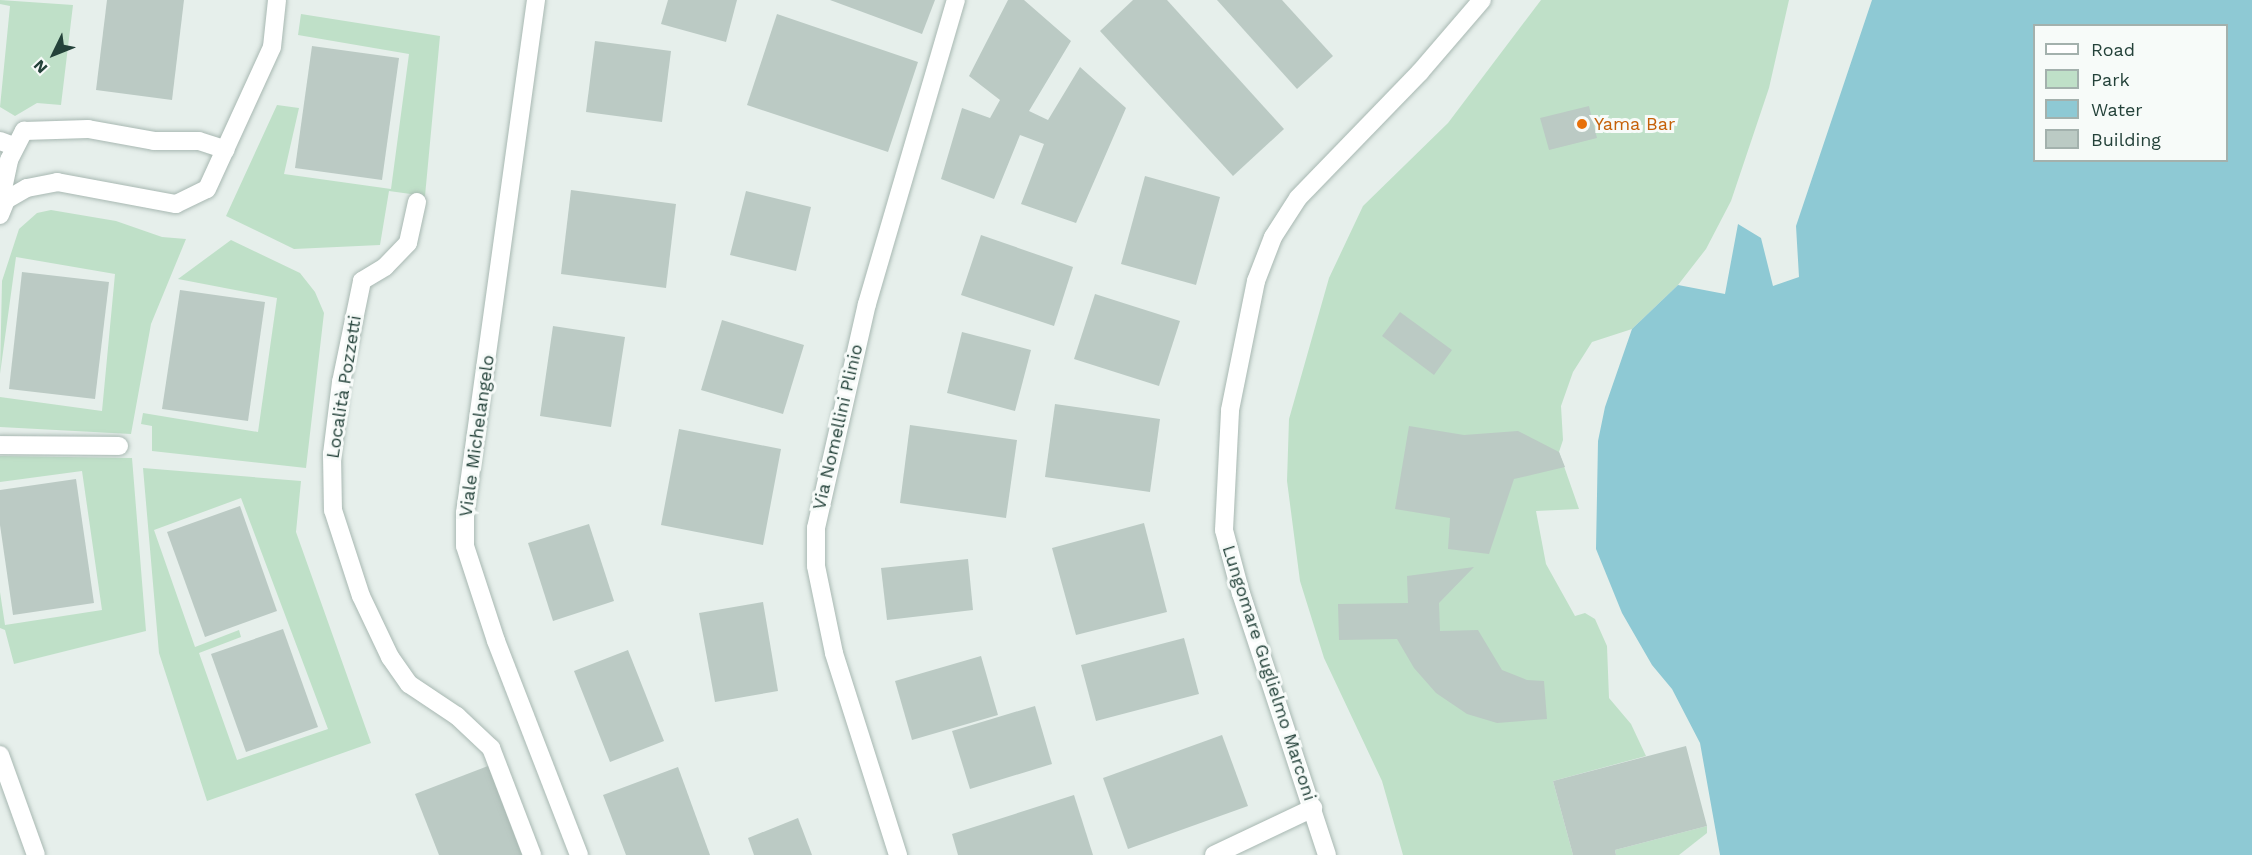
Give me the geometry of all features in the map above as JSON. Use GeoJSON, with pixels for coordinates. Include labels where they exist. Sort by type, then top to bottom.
{"type":"FeatureCollection","features":[{"type":"Feature","properties":{"kind":"street"},"geometry":{"type":"LineString","coordinates":[[3,207],[27,188],[57,182],[176,204],[207,189],[272,47],[277,0]]}},
{"type":"Feature","properties":{"kind":"street","name":"Viale Michelangelo"},"geometry":{"type":"LineString","coordinates":[[536,0],[465,513],[465,546],[496,641],[579,855]]}},
{"type":"Feature","properties":{"kind":"street","name":"Via Nomellini Plinio"},"geometry":{"type":"LineString","coordinates":[[898,855],[834,653],[816,566],[816,528],[867,304],[956,0]]}},
{"type":"Feature","properties":{"kind":"street","name":"Lungomare Guglielmo Marconi"},"geometry":{"type":"LineString","coordinates":[[1327,855],[1240,594],[1224,530],[1230,410],[1246,326],[1273,237],[1298,198],[1420,72],[1482,0]]}},
{"type":"Feature","properties":{"kind":"street"},"geometry":{"type":"LineString","coordinates":[[3,207],[7,144],[24,131],[63,127],[154,141],[199,141],[226,150]]}},
{"type":"Feature","properties":{"kind":"street","name":"Località Pozzetti"},"geometry":{"type":"LineString","coordinates":[[417,202],[408,243],[385,267],[362,281],[341,382],[332,454],[333,510],[361,596],[390,657],[409,684],[457,716],[490,748],[532,855]]}},
{"type":"Feature","properties":{"kind":"street"},"geometry":{"type":"LineString","coordinates":[[0,445],[119,446]]}},
{"type":"Feature","properties":{"kind":"street"},"geometry":{"type":"LineString","coordinates":[[0,755],[6,790],[36,855]]}},
{"type":"Feature","properties":{"kind":"street"},"geometry":{"type":"LineString","coordinates":[[1214,855],[1313,808]]}},
{"type":"Feature","properties":{"kind":"green space"},"geometry":{"type":"Polygon","coordinates":[[[0,0],[73,5],[61,105],[37,103],[15,116],[0,107],[10,6],[0,4],[0,0]]]}},
{"type":"Feature","properties":{"kind":"green space"},"geometry":{"type":"Polygon","coordinates":[[[1541,0],[1789,0],[1769,88],[1731,201],[1706,249],[1678,285],[1632,329],[1592,342],[1573,372],[1561,406],[1563,440],[1559,452],[1579,509],[1536,511],[1546,564],[1575,616],[1585,613],[1595,619],[1607,646],[1609,698],[1631,724],[1646,756],[1553,781],[1573,855],[1403,855],[1382,781],[1324,658],[1300,581],[1287,481],[1289,419],[1329,278],[1363,206],[1448,123],[1541,0]]]}},
{"type":"Feature","properties":{"kind":"green space"},"geometry":{"type":"Polygon","coordinates":[[[301,14],[440,36],[425,196],[389,191],[380,245],[294,249],[226,216],[277,105],[299,108],[284,174],[391,189],[409,54],[298,35],[301,14]]]}},
{"type":"Feature","properties":{"kind":"green space"},"geometry":{"type":"Polygon","coordinates":[[[51,210],[116,221],[162,237],[186,239],[151,324],[131,434],[0,427],[0,397],[102,411],[115,274],[16,257],[0,374],[2,281],[19,229],[37,213],[51,210]]]}},
{"type":"Feature","properties":{"kind":"green space"},"geometry":{"type":"Polygon","coordinates":[[[231,240],[300,273],[315,292],[324,313],[306,468],[152,451],[152,426],[141,424],[143,413],[258,432],[277,298],[178,279],[231,240]]]}},
{"type":"Feature","properties":{"kind":"green space"},"geometry":{"type":"Polygon","coordinates":[[[0,456],[132,458],[146,631],[14,664],[5,630],[0,628],[0,592],[5,625],[102,610],[82,471],[0,482],[0,456]]]}},
{"type":"Feature","properties":{"kind":"green space"},"geometry":{"type":"Polygon","coordinates":[[[143,468],[301,481],[296,532],[371,743],[207,801],[159,653],[143,468]],[[241,498],[154,530],[195,647],[239,630],[241,637],[199,653],[237,760],[328,729],[241,498]]]}},
{"type":"Feature","properties":{"kind":"green space"},"geometry":{"type":"Polygon","coordinates":[[[1707,826],[1707,833],[1679,855],[1616,855],[1615,850],[1707,826]]]}},
{"type":"Feature","properties":{"kind":"water"},"geometry":{"type":"Polygon","coordinates":[[[1872,0],[2252,0],[2252,855],[1720,855],[1700,743],[1672,689],[1652,665],[1622,613],[1596,549],[1598,441],[1605,407],[1632,329],[1678,285],[1725,294],[1738,224],[1761,238],[1773,286],[1799,277],[1796,226],[1872,0]]]}},
{"type":"Feature","properties":{"kind":"building"},"geometry":{"type":"Polygon","coordinates":[[[107,0],[184,0],[172,100],[96,90],[107,0]]]}},
{"type":"Feature","properties":{"kind":"building"},"geometry":{"type":"Polygon","coordinates":[[[668,0],[737,0],[726,42],[661,24],[668,0]]]}},
{"type":"Feature","properties":{"kind":"building"},"geometry":{"type":"Polygon","coordinates":[[[830,0],[935,0],[922,34],[830,0]]]}},
{"type":"Feature","properties":{"kind":"building"},"geometry":{"type":"Polygon","coordinates":[[[1008,0],[1024,0],[1071,41],[1029,111],[1048,120],[1080,67],[1126,108],[1076,223],[1021,204],[1044,144],[1020,135],[994,199],[941,179],[962,108],[990,118],[1000,100],[969,76],[1008,0]]]}},
{"type":"Feature","properties":{"kind":"building"},"geometry":{"type":"Polygon","coordinates":[[[1133,0],[1167,0],[1284,129],[1233,176],[1100,31],[1133,0]]]}},
{"type":"Feature","properties":{"kind":"building"},"geometry":{"type":"Polygon","coordinates":[[[1217,0],[1282,0],[1333,56],[1297,89],[1217,0]]]}},
{"type":"Feature","properties":{"kind":"building"},"geometry":{"type":"Polygon","coordinates":[[[777,14],[918,62],[888,152],[747,105],[777,14]]]}},
{"type":"Feature","properties":{"kind":"building"},"geometry":{"type":"Polygon","coordinates":[[[595,41],[671,51],[662,122],[586,112],[595,41]]]}},
{"type":"Feature","properties":{"kind":"building"},"geometry":{"type":"Polygon","coordinates":[[[312,46],[399,58],[382,180],[295,168],[312,46]]]}},
{"type":"Feature","properties":{"kind":"building"},"geometry":{"type":"Polygon","coordinates":[[[1589,106],[1597,138],[1549,150],[1540,118],[1589,106]]]}},
{"type":"Feature","properties":{"kind":"building"},"geometry":{"type":"Polygon","coordinates":[[[1145,176],[1220,197],[1196,285],[1121,264],[1145,176]]]}},
{"type":"Feature","properties":{"kind":"building"},"geometry":{"type":"Polygon","coordinates":[[[571,190],[676,204],[666,288],[561,274],[571,190]]]}},
{"type":"Feature","properties":{"kind":"building"},"geometry":{"type":"Polygon","coordinates":[[[746,191],[811,207],[796,271],[730,255],[746,191]]]}},
{"type":"Feature","properties":{"kind":"building"},"geometry":{"type":"Polygon","coordinates":[[[981,235],[1073,267],[1054,326],[961,295],[981,235]]]}},
{"type":"Feature","properties":{"kind":"building"},"geometry":{"type":"Polygon","coordinates":[[[22,272],[109,282],[95,399],[9,389],[22,272]]]}},
{"type":"Feature","properties":{"kind":"building"},"geometry":{"type":"Polygon","coordinates":[[[180,290],[265,302],[248,421],[162,409],[180,290]]]}},
{"type":"Feature","properties":{"kind":"building"},"geometry":{"type":"Polygon","coordinates":[[[1095,294],[1180,321],[1159,386],[1074,359],[1095,294]]]}},
{"type":"Feature","properties":{"kind":"building"},"geometry":{"type":"Polygon","coordinates":[[[1400,312],[1452,350],[1434,375],[1382,336],[1400,312]]]}},
{"type":"Feature","properties":{"kind":"building"},"geometry":{"type":"Polygon","coordinates":[[[722,320],[804,345],[783,414],[701,390],[722,320]]]}},
{"type":"Feature","properties":{"kind":"building"},"geometry":{"type":"Polygon","coordinates":[[[553,326],[625,337],[611,427],[540,416],[553,326]]]}},
{"type":"Feature","properties":{"kind":"building"},"geometry":{"type":"Polygon","coordinates":[[[962,332],[1031,350],[1015,411],[947,393],[962,332]]]}},
{"type":"Feature","properties":{"kind":"building"},"geometry":{"type":"Polygon","coordinates":[[[1055,404],[1160,419],[1150,492],[1045,477],[1055,404]]]}},
{"type":"Feature","properties":{"kind":"building"},"geometry":{"type":"Polygon","coordinates":[[[910,425],[1017,440],[1006,518],[900,503],[910,425]]]}},
{"type":"Feature","properties":{"kind":"building"},"geometry":{"type":"Polygon","coordinates":[[[1409,426],[1464,435],[1518,431],[1559,452],[1565,467],[1514,479],[1489,554],[1448,549],[1450,518],[1395,509],[1409,426]]]}},
{"type":"Feature","properties":{"kind":"building"},"geometry":{"type":"Polygon","coordinates":[[[679,429],[781,449],[763,545],[661,525],[679,429]]]}},
{"type":"Feature","properties":{"kind":"building"},"geometry":{"type":"Polygon","coordinates":[[[76,479],[94,603],[13,615],[0,525],[0,490],[76,479]]]}},
{"type":"Feature","properties":{"kind":"building"},"geometry":{"type":"Polygon","coordinates":[[[240,506],[277,611],[205,637],[167,532],[240,506]]]}},
{"type":"Feature","properties":{"kind":"building"},"geometry":{"type":"Polygon","coordinates":[[[1144,523],[1167,612],[1076,635],[1052,548],[1144,523]]]}},
{"type":"Feature","properties":{"kind":"building"},"geometry":{"type":"Polygon","coordinates":[[[589,524],[614,601],[553,621],[528,543],[589,524]]]}},
{"type":"Feature","properties":{"kind":"building"},"geometry":{"type":"Polygon","coordinates":[[[968,559],[973,610],[887,620],[881,568],[968,559]]]}},
{"type":"Feature","properties":{"kind":"building"},"geometry":{"type":"Polygon","coordinates":[[[1474,567],[1439,603],[1440,631],[1478,630],[1502,670],[1527,680],[1544,681],[1547,719],[1497,723],[1467,714],[1436,693],[1414,668],[1397,639],[1339,640],[1338,604],[1408,603],[1407,576],[1474,567]]]}},
{"type":"Feature","properties":{"kind":"building"},"geometry":{"type":"Polygon","coordinates":[[[763,602],[778,691],[715,702],[699,613],[763,602]]]}},
{"type":"Feature","properties":{"kind":"building"},"geometry":{"type":"Polygon","coordinates":[[[283,629],[318,727],[246,752],[211,654],[283,629]]]}},
{"type":"Feature","properties":{"kind":"building"},"geometry":{"type":"Polygon","coordinates":[[[1184,638],[1199,694],[1096,721],[1081,665],[1184,638]]]}},
{"type":"Feature","properties":{"kind":"building"},"geometry":{"type":"Polygon","coordinates":[[[628,650],[664,741],[610,762],[574,671],[628,650]]]}},
{"type":"Feature","properties":{"kind":"building"},"geometry":{"type":"Polygon","coordinates":[[[981,656],[998,715],[912,740],[895,681],[981,656]]]}},
{"type":"Feature","properties":{"kind":"building"},"geometry":{"type":"Polygon","coordinates":[[[1035,706],[1052,764],[970,789],[952,731],[1035,706]]]}},
{"type":"Feature","properties":{"kind":"building"},"geometry":{"type":"Polygon","coordinates":[[[1222,735],[1248,806],[1128,849],[1103,778],[1222,735]]]}},
{"type":"Feature","properties":{"kind":"building"},"geometry":{"type":"Polygon","coordinates":[[[1686,746],[1707,826],[1615,850],[1616,855],[1573,855],[1553,781],[1686,746]]]}},
{"type":"Feature","properties":{"kind":"building"},"geometry":{"type":"Polygon","coordinates":[[[488,766],[522,855],[439,855],[415,794],[488,766]]]}},
{"type":"Feature","properties":{"kind":"building"},"geometry":{"type":"Polygon","coordinates":[[[678,767],[710,855],[626,855],[603,795],[678,767]]]}},
{"type":"Feature","properties":{"kind":"building"},"geometry":{"type":"Polygon","coordinates":[[[1074,795],[1093,855],[958,855],[952,834],[1074,795]]]}},
{"type":"Feature","properties":{"kind":"building"},"geometry":{"type":"Polygon","coordinates":[[[798,818],[812,855],[754,855],[748,838],[798,818]]]}},
{"type":"Feature","properties":{"kind":"place","name":"Yama Bar"},"geometry":{"type":"Point","coordinates":[1582,124]}}]}
